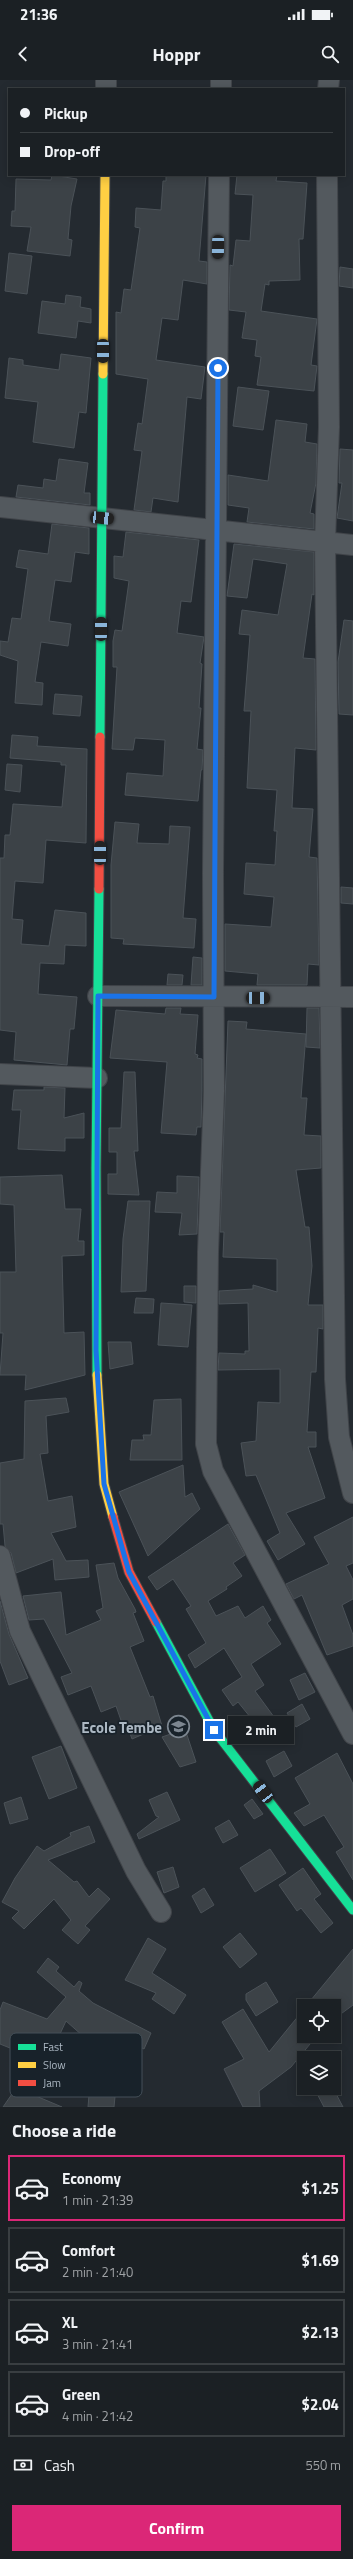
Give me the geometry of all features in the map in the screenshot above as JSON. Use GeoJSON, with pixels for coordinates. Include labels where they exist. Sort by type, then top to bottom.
{"type":"FeatureCollection","features":[{"type":"Feature","properties":{"kind":"street"},"geometry":{"type":"LineString","coordinates":[[105,176],[96,1350],[104,1484],[129,1572],[214,1730],[353,1910]]}},
{"type":"Feature","properties":{"kind":"street"},"geometry":{"type":"LineString","coordinates":[[219,176],[213,1156],[208,1252],[208,1457],[213,1471],[269,1579],[353,1734]]}},
{"type":"Feature","properties":{"kind":"street"},"geometry":{"type":"LineString","coordinates":[[327,176],[329,427],[325,542],[335,1379],[339,1437],[353,1493]]}},
{"type":"Feature","properties":{"kind":"street"},"geometry":{"type":"LineString","coordinates":[[0,507],[353,545]]}},
{"type":"Feature","properties":{"kind":"street"},"geometry":{"type":"LineString","coordinates":[[98,996],[353,997]]}},
{"type":"Feature","properties":{"kind":"street"},"geometry":{"type":"LineString","coordinates":[[0,1074],[97,1078]]}},
{"type":"Feature","properties":{"kind":"street"},"geometry":{"type":"LineString","coordinates":[[0,1556],[20,1631],[132,1864],[161,1912]]}},
{"type":"Feature","properties":{"kind":"building"},"geometry":{"type":"Polygon","coordinates":[[[52,176],[77,179],[71,206],[68,239],[72,240],[70,256],[27,251],[31,227],[11,226],[12,211],[15,211],[16,179],[51,180],[52,176]]]}},
{"type":"Feature","properties":{"kind":"building"},"geometry":{"type":"Polygon","coordinates":[[[166,176],[206,176],[199,261],[207,262],[207,284],[183,280],[178,320],[162,318],[156,360],[205,367],[201,399],[187,397],[178,502],[153,498],[151,512],[134,510],[142,451],[134,450],[138,423],[142,424],[148,379],[116,374],[116,312],[121,313],[124,289],[131,290],[140,228],[135,227],[136,208],[161,210],[163,181],[166,181],[166,176]]]}},
{"type":"Feature","properties":{"kind":"building"},"geometry":{"type":"Polygon","coordinates":[[[237,176],[277,176],[276,181],[307,183],[303,239],[299,239],[300,280],[269,281],[269,285],[265,284],[261,311],[317,319],[311,365],[317,366],[314,391],[257,385],[261,357],[255,356],[257,340],[242,338],[246,312],[229,310],[230,265],[233,266],[236,240],[250,241],[253,195],[235,194],[237,176]]]}},
{"type":"Feature","properties":{"kind":"building"},"geometry":{"type":"Polygon","coordinates":[[[9,253],[32,256],[27,294],[5,291],[9,253]]]}},
{"type":"Feature","properties":{"kind":"building"},"geometry":{"type":"Polygon","coordinates":[[[340,267],[353,269],[353,288],[339,286],[340,267]]]}},
{"type":"Feature","properties":{"kind":"building"},"geometry":{"type":"Polygon","coordinates":[[[66,295],[81,297],[80,307],[91,309],[91,323],[78,321],[76,338],[38,333],[42,301],[65,304],[66,295]]]}},
{"type":"Feature","properties":{"kind":"building"},"geometry":{"type":"Polygon","coordinates":[[[61,354],[91,358],[86,413],[79,412],[74,448],[33,442],[38,402],[5,398],[9,358],[23,360],[23,365],[59,370],[61,354]]]}},
{"type":"Feature","properties":{"kind":"building"},"geometry":{"type":"Polygon","coordinates":[[[238,387],[269,391],[263,430],[233,426],[238,387]]]}},
{"type":"Feature","properties":{"kind":"building"},"geometry":{"type":"Polygon","coordinates":[[[276,420],[307,424],[305,442],[317,444],[316,483],[310,513],[314,514],[314,529],[247,522],[249,508],[228,505],[228,475],[268,481],[276,420]]]}},
{"type":"Feature","properties":{"kind":"building"},"geometry":{"type":"Polygon","coordinates":[[[340,449],[353,450],[353,521],[337,518],[342,483],[339,483],[340,449]]]}},
{"type":"Feature","properties":{"kind":"building"},"geometry":{"type":"Polygon","coordinates":[[[59,459],[88,463],[84,493],[90,493],[90,505],[16,497],[18,485],[43,488],[44,479],[56,481],[59,459]]]}},
{"type":"Feature","properties":{"kind":"building"},"geometry":{"type":"Polygon","coordinates":[[[52,524],[89,528],[89,554],[75,552],[71,582],[55,580],[49,621],[71,624],[68,646],[41,642],[35,682],[43,683],[42,705],[15,703],[18,661],[0,655],[0,641],[8,642],[12,618],[21,619],[28,569],[16,567],[19,550],[48,554],[52,524]]]}},
{"type":"Feature","properties":{"kind":"building"},"geometry":{"type":"Polygon","coordinates":[[[126,532],[199,540],[191,602],[181,601],[177,633],[204,637],[200,663],[202,664],[199,708],[201,708],[197,749],[203,750],[198,801],[125,795],[127,773],[163,776],[165,740],[135,738],[133,750],[112,749],[117,667],[113,667],[113,641],[115,630],[122,631],[129,581],[114,578],[114,556],[123,557],[126,532]]]}},
{"type":"Feature","properties":{"kind":"building"},"geometry":{"type":"Polygon","coordinates":[[[234,544],[314,552],[314,595],[312,594],[303,658],[315,659],[316,750],[295,748],[292,808],[313,809],[309,857],[317,858],[319,965],[308,964],[307,985],[257,985],[258,974],[225,971],[225,924],[271,927],[274,897],[244,894],[246,863],[275,865],[277,831],[274,831],[277,790],[247,788],[251,711],[244,711],[250,635],[239,634],[242,610],[278,615],[287,564],[253,559],[247,598],[227,596],[234,544]]]}},
{"type":"Feature","properties":{"kind":"building"},"geometry":{"type":"Polygon","coordinates":[[[344,620],[353,621],[353,715],[339,714],[338,662],[344,620]]]}},
{"type":"Feature","properties":{"kind":"building"},"geometry":{"type":"Polygon","coordinates":[[[55,694],[82,696],[80,716],[53,714],[55,694]]]}},
{"type":"Feature","properties":{"kind":"building"},"geometry":{"type":"Polygon","coordinates":[[[12,735],[38,737],[37,746],[87,749],[86,843],[46,840],[43,883],[15,881],[12,919],[23,920],[21,944],[49,946],[55,910],[86,913],[86,946],[65,945],[64,964],[40,963],[38,994],[77,997],[74,1029],[70,1029],[67,1065],[14,1060],[16,1032],[0,1030],[0,858],[4,858],[5,835],[10,835],[13,804],[62,807],[66,765],[61,765],[61,762],[10,758],[12,735]]]}},
{"type":"Feature","properties":{"kind":"building"},"geometry":{"type":"Polygon","coordinates":[[[7,764],[22,765],[20,792],[5,790],[7,764]]]}},
{"type":"Feature","properties":{"kind":"building"},"geometry":{"type":"Polygon","coordinates":[[[115,822],[139,824],[137,843],[169,844],[170,826],[190,827],[183,918],[196,919],[194,948],[123,944],[124,939],[111,938],[111,865],[115,822]]]}},
{"type":"Feature","properties":{"kind":"building"},"geometry":{"type":"Polygon","coordinates":[[[341,887],[353,888],[353,904],[341,903],[341,887]]]}},
{"type":"Feature","properties":{"kind":"building"},"geometry":{"type":"Polygon","coordinates":[[[193,957],[202,958],[202,985],[191,985],[193,957]]]}},
{"type":"Feature","properties":{"kind":"building"},"geometry":{"type":"Polygon","coordinates":[[[168,974],[183,975],[182,985],[167,985],[168,974]]]}},
{"type":"Feature","properties":{"kind":"building"},"geometry":{"type":"Polygon","coordinates":[[[166,1008],[181,1008],[180,1014],[198,1015],[195,1054],[198,1055],[197,1058],[202,1059],[202,1091],[201,1127],[197,1127],[196,1135],[161,1133],[167,1062],[110,1058],[116,1010],[165,1014],[166,1008]]]}},
{"type":"Feature","properties":{"kind":"building"},"geometry":{"type":"Polygon","coordinates":[[[307,1008],[319,1008],[320,1048],[306,1047],[307,1008]]]}},
{"type":"Feature","properties":{"kind":"building"},"geometry":{"type":"Polygon","coordinates":[[[228,1021],[247,1022],[246,1029],[306,1034],[301,1098],[307,1098],[304,1135],[321,1136],[321,1168],[296,1170],[305,1227],[309,1227],[312,1266],[308,1305],[323,1305],[323,1329],[318,1328],[316,1372],[311,1372],[307,1432],[316,1432],[316,1447],[308,1447],[325,1498],[286,1513],[305,1544],[278,1560],[267,1541],[280,1533],[256,1475],[246,1476],[241,1443],[256,1441],[258,1402],[280,1403],[280,1369],[218,1370],[219,1353],[245,1354],[245,1351],[249,1351],[248,1303],[219,1304],[219,1291],[253,1289],[253,1285],[277,1292],[277,1259],[223,1257],[224,1232],[220,1232],[228,1021]]]}},
{"type":"Feature","properties":{"kind":"building"},"geometry":{"type":"Polygon","coordinates":[[[124,1072],[135,1072],[138,1151],[134,1151],[139,1195],[108,1194],[108,1174],[117,1174],[117,1152],[109,1152],[109,1128],[121,1128],[124,1072]]]}},
{"type":"Feature","properties":{"kind":"building"},"geometry":{"type":"Polygon","coordinates":[[[44,1087],[65,1088],[64,1118],[84,1113],[84,1138],[65,1138],[65,1151],[18,1149],[21,1110],[12,1110],[14,1090],[44,1090],[44,1087]]]}},
{"type":"Feature","properties":{"kind":"building"},"geometry":{"type":"Polygon","coordinates":[[[62,1175],[65,1209],[81,1209],[78,1241],[84,1241],[84,1255],[62,1256],[64,1333],[84,1332],[85,1375],[25,1390],[26,1375],[0,1375],[3,1333],[0,1333],[0,1272],[16,1272],[14,1205],[0,1204],[0,1177],[62,1175]]]}},
{"type":"Feature","properties":{"kind":"building"},"geometry":{"type":"Polygon","coordinates":[[[177,1176],[199,1177],[197,1234],[179,1235],[182,1213],[155,1212],[157,1192],[177,1193],[177,1176]]]}},
{"type":"Feature","properties":{"kind":"building"},"geometry":{"type":"Polygon","coordinates":[[[128,1201],[150,1201],[146,1291],[121,1292],[123,1239],[128,1201]]]}},
{"type":"Feature","properties":{"kind":"building"},"geometry":{"type":"Polygon","coordinates":[[[184,1286],[196,1286],[196,1303],[184,1302],[184,1286]]]}},
{"type":"Feature","properties":{"kind":"building"},"geometry":{"type":"Polygon","coordinates":[[[136,1298],[154,1299],[153,1313],[134,1313],[136,1298]]]}},
{"type":"Feature","properties":{"kind":"building"},"geometry":{"type":"Polygon","coordinates":[[[161,1303],[192,1305],[188,1347],[158,1345],[161,1303]]]}},
{"type":"Feature","properties":{"kind":"building"},"geometry":{"type":"Polygon","coordinates":[[[108,1342],[131,1342],[133,1364],[110,1369],[108,1342]]]}},
{"type":"Feature","properties":{"kind":"building"},"geometry":{"type":"Polygon","coordinates":[[[66,1398],[69,1412],[46,1416],[48,1453],[40,1454],[48,1501],[72,1496],[76,1527],[51,1533],[66,1561],[88,1560],[89,1577],[55,1580],[53,1559],[16,1573],[11,1553],[5,1546],[3,1524],[0,1524],[0,1463],[24,1459],[25,1401],[66,1398]]]}},
{"type":"Feature","properties":{"kind":"building"},"geometry":{"type":"Polygon","coordinates":[[[181,1399],[182,1460],[130,1460],[132,1440],[144,1440],[143,1435],[151,1435],[154,1400],[181,1399]]]}},
{"type":"Feature","properties":{"kind":"building"},"geometry":{"type":"Polygon","coordinates":[[[183,1465],[185,1497],[192,1493],[200,1509],[148,1556],[119,1492],[183,1465]]]}},
{"type":"Feature","properties":{"kind":"building"},"geometry":{"type":"Polygon","coordinates":[[[353,1517],[353,1563],[346,1566],[353,1580],[353,1599],[342,1605],[353,1635],[353,1646],[327,1655],[302,1595],[294,1599],[286,1584],[329,1564],[314,1537],[353,1517]]]}},
{"type":"Feature","properties":{"kind":"building"},"geometry":{"type":"Polygon","coordinates":[[[228,1524],[245,1555],[233,1563],[242,1576],[226,1587],[227,1589],[208,1601],[216,1616],[238,1606],[245,1618],[263,1606],[271,1620],[267,1623],[281,1644],[251,1664],[264,1685],[255,1691],[274,1717],[259,1728],[238,1702],[233,1706],[222,1690],[242,1677],[224,1648],[195,1668],[188,1655],[206,1643],[186,1609],[191,1606],[173,1579],[157,1590],[148,1577],[228,1524]]]}},
{"type":"Feature","properties":{"kind":"building"},"geometry":{"type":"Polygon","coordinates":[[[114,1563],[118,1578],[135,1609],[136,1612],[133,1613],[144,1641],[130,1647],[150,1697],[153,1696],[162,1726],[132,1739],[127,1725],[123,1726],[116,1706],[101,1712],[91,1686],[68,1695],[61,1677],[72,1673],[44,1619],[29,1620],[23,1596],[61,1592],[66,1635],[101,1620],[96,1611],[103,1608],[96,1565],[114,1563]]]}},
{"type":"Feature","properties":{"kind":"building"},"geometry":{"type":"Polygon","coordinates":[[[0,1601],[9,1634],[28,1678],[9,1685],[0,1661],[0,1601]]]}},
{"type":"Feature","properties":{"kind":"building"},"geometry":{"type":"Polygon","coordinates":[[[305,1673],[315,1692],[299,1700],[290,1680],[305,1673]]]}},
{"type":"Feature","properties":{"kind":"building"},"geometry":{"type":"Polygon","coordinates":[[[302,1704],[310,1719],[296,1727],[287,1713],[302,1704]]]}},
{"type":"Feature","properties":{"kind":"building"},"geometry":{"type":"Polygon","coordinates":[[[185,1729],[196,1762],[180,1767],[162,1737],[185,1729]]]}},
{"type":"Feature","properties":{"kind":"building"},"geometry":{"type":"Polygon","coordinates":[[[61,1746],[77,1788],[49,1799],[32,1757],[61,1746]]]}},
{"type":"Feature","properties":{"kind":"building"},"geometry":{"type":"Polygon","coordinates":[[[284,1751],[292,1766],[274,1777],[266,1761],[284,1751]]]}},
{"type":"Feature","properties":{"kind":"building"},"geometry":{"type":"Polygon","coordinates":[[[337,1753],[353,1784],[353,1880],[336,1852],[344,1847],[324,1815],[304,1826],[294,1813],[310,1804],[295,1778],[337,1753]]]}},
{"type":"Feature","properties":{"kind":"building"},"geometry":{"type":"Polygon","coordinates":[[[167,1792],[180,1820],[139,1839],[137,1834],[159,1817],[156,1816],[149,1800],[167,1792]]]}},
{"type":"Feature","properties":{"kind":"building"},"geometry":{"type":"Polygon","coordinates":[[[21,1797],[28,1819],[10,1824],[4,1803],[21,1797]]]}},
{"type":"Feature","properties":{"kind":"building"},"geometry":{"type":"Polygon","coordinates":[[[252,1799],[263,1814],[254,1819],[244,1805],[252,1799]]]}},
{"type":"Feature","properties":{"kind":"building"},"geometry":{"type":"Polygon","coordinates":[[[229,1820],[238,1835],[223,1843],[215,1828],[229,1820]]]}},
{"type":"Feature","properties":{"kind":"building"},"geometry":{"type":"Polygon","coordinates":[[[89,1826],[95,1842],[48,1860],[74,1882],[77,1881],[89,1897],[98,1888],[110,1899],[85,1926],[90,1930],[78,1944],[62,1930],[71,1920],[54,1899],[24,1929],[12,1918],[19,1911],[2,1902],[15,1878],[37,1846],[44,1851],[71,1836],[70,1833],[89,1826]]]}},
{"type":"Feature","properties":{"kind":"building"},"geometry":{"type":"Polygon","coordinates":[[[270,1849],[286,1873],[255,1892],[240,1868],[270,1849]]]}},
{"type":"Feature","properties":{"kind":"building"},"geometry":{"type":"Polygon","coordinates":[[[173,1867],[179,1887],[164,1893],[157,1872],[173,1867]]]}},
{"type":"Feature","properties":{"kind":"building"},"geometry":{"type":"Polygon","coordinates":[[[303,1868],[321,1894],[314,1899],[333,1923],[321,1933],[301,1908],[297,1911],[279,1885],[303,1868]]]}},
{"type":"Feature","properties":{"kind":"building"},"geometry":{"type":"Polygon","coordinates":[[[204,1888],[214,1905],[201,1913],[192,1896],[204,1888]]]}},
{"type":"Feature","properties":{"kind":"building"},"geometry":{"type":"Polygon","coordinates":[[[240,1933],[257,1954],[240,1968],[223,1947],[240,1933]]]}},
{"type":"Feature","properties":{"kind":"building"},"geometry":{"type":"Polygon","coordinates":[[[148,1938],[166,1949],[152,1973],[186,1995],[174,2014],[152,1999],[156,1993],[125,1980],[148,1938]]]}},
{"type":"Feature","properties":{"kind":"building"},"geometry":{"type":"Polygon","coordinates":[[[353,1949],[353,2005],[341,2014],[341,1999],[312,1999],[353,1949]]]}},
{"type":"Feature","properties":{"kind":"building"},"geometry":{"type":"Polygon","coordinates":[[[48,1958],[59,1967],[56,1971],[74,1987],[79,1981],[82,1983],[79,1991],[93,2003],[151,2033],[144,2049],[142,2048],[142,2033],[80,2033],[66,2021],[60,2033],[10,2033],[10,2048],[0,2044],[0,2010],[3,2002],[47,2019],[66,1997],[37,1972],[48,1958]]]}},
{"type":"Feature","properties":{"kind":"building"},"geometry":{"type":"Polygon","coordinates":[[[266,1982],[278,2002],[256,2016],[246,2000],[246,1994],[266,1982]]]}},
{"type":"Feature","properties":{"kind":"building"},"geometry":{"type":"Polygon","coordinates":[[[243,2009],[269,2052],[297,2018],[297,2043],[311,2043],[304,2051],[297,2051],[297,2060],[291,2067],[259,2091],[260,2107],[243,2107],[224,2069],[244,2059],[222,2022],[243,2009]]]}},
{"type":"Feature","properties":{"kind":"building"},"geometry":{"type":"Polygon","coordinates":[[[318,2095],[337,2095],[343,2107],[324,2107],[318,2095]]]}},
{"type":"Feature","properties":{"kind":"building"},"geometry":{"type":"Polygon","coordinates":[[[10,2097],[38,2097],[62,2107],[3,2107],[10,2097]]]}},
{"type":"Feature","properties":{"kind":"building"},"geometry":{"type":"Polygon","coordinates":[[[89,2097],[115,2097],[114,2107],[88,2107],[89,2097]]]}},
{"type":"Feature","properties":{"kind":"traffic: fast"},"geometry":{"type":"LineString","coordinates":[[100,737],[103,374]]}},
{"type":"Feature","properties":{"kind":"traffic: fast"},"geometry":{"type":"LineString","coordinates":[[97,1375],[96,1168],[99,889]]}},
{"type":"Feature","properties":{"kind":"traffic: fast"},"geometry":{"type":"LineString","coordinates":[[156,1622],[214,1730],[353,1910]]}},
{"type":"Feature","properties":{"kind":"traffic: slow"},"geometry":{"type":"LineString","coordinates":[[103,374],[105,176]]}},
{"type":"Feature","properties":{"kind":"traffic: slow"},"geometry":{"type":"LineString","coordinates":[[97,1375],[104,1484],[113,1517]]}},
{"type":"Feature","properties":{"kind":"traffic: jam"},"geometry":{"type":"LineString","coordinates":[[99,889],[100,737]]}},
{"type":"Feature","properties":{"kind":"traffic: jam"},"geometry":{"type":"LineString","coordinates":[[113,1517],[129,1572],[156,1622]]}},
{"type":"Feature","properties":{"kind":"place","name":"Ecole Tembe"},"geometry":{"type":"Point","coordinates":[178,1727]}},
{"type":"Feature","properties":{"kind":"route"},"geometry":{"type":"LineString","coordinates":[[214,1730],[140,1595],[129,1572],[104,1484],[96,1350],[96,1168],[98,996],[214,997],[213,873],[218,368]]}}]}
